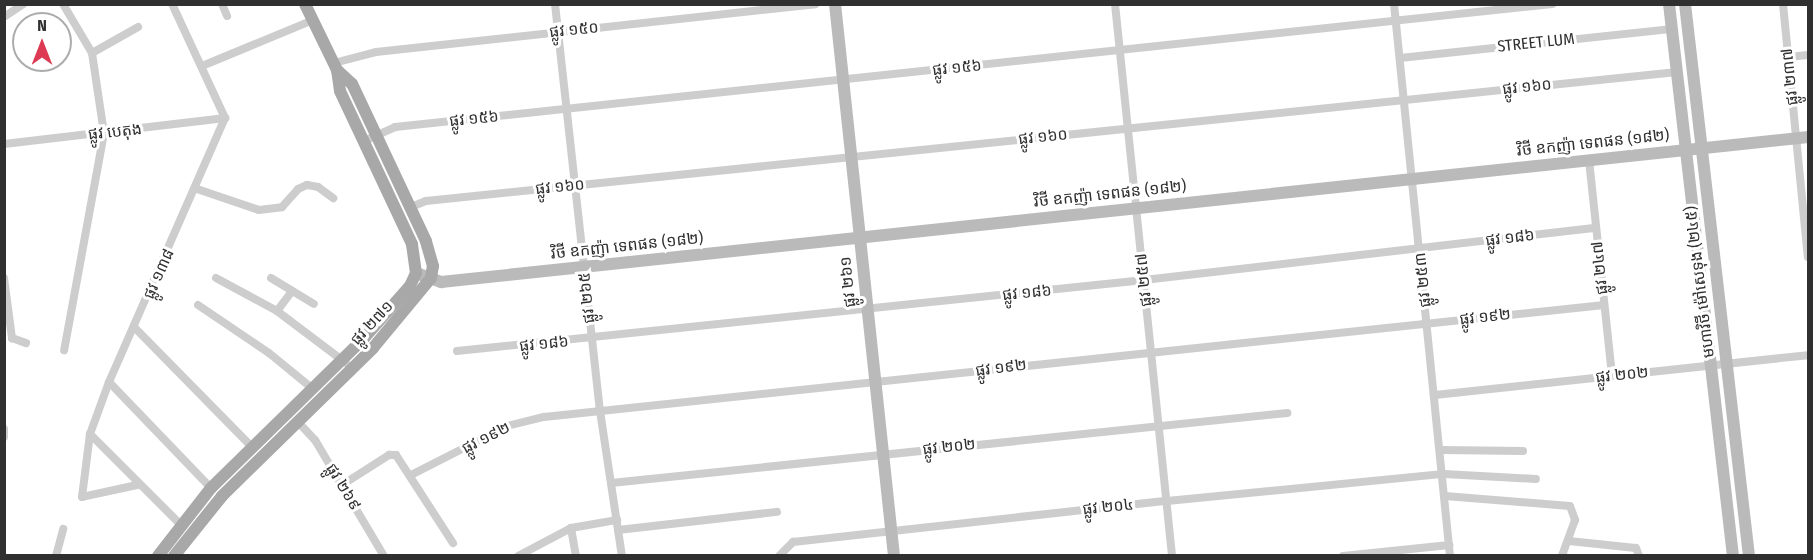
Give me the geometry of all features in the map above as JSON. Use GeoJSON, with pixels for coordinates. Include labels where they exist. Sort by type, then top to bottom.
{"type":"FeatureCollection","features":[{"type":"Feature","properties":{"kind":"main road"},"geometry":{"type":"LineString","coordinates":[[305,4],[335,67],[340,91],[412,244],[416,273]]}},
{"type":"Feature","properties":{"kind":"main road"},"geometry":{"type":"LineString","coordinates":[[335,67],[352,84],[411,207],[431,257],[430,278]]}},
{"type":"Feature","properties":{"kind":"main road","name":"ផ្លូវ ២៧១"},"geometry":{"type":"LineString","coordinates":[[158,555],[180,524],[211,488],[342,359],[405,292],[416,273]]}},
{"type":"Feature","properties":{"kind":"main road","name":"ផ្លូវ ២៧១"},"geometry":{"type":"LineString","coordinates":[[174,555],[222,496],[352,368],[413,304],[430,278]]}},
{"type":"Feature","properties":{"kind":"street"},"geometry":{"type":"LineString","coordinates":[[4,17],[23,4]]}},
{"type":"Feature","properties":{"kind":"street"},"geometry":{"type":"LineString","coordinates":[[63,4],[92,53],[104,133],[64,350]]}},
{"type":"Feature","properties":{"kind":"street"},"geometry":{"type":"LineString","coordinates":[[172,4],[225,118]]}},
{"type":"Feature","properties":{"kind":"street"},"geometry":{"type":"LineString","coordinates":[[222,4],[226,16]]}},
{"type":"Feature","properties":{"kind":"street","name":"ផ្លូវ ២៦៥"},"geometry":{"type":"LineString","coordinates":[[555,4],[600,411],[622,555]]}},
{"type":"Feature","properties":{"kind":"street","name":"ផ្លូវ ១៥០"},"geometry":{"type":"LineString","coordinates":[[335,67],[376,52],[815,4]]}},
{"type":"Feature","properties":{"kind":"street","name":"ផ្លូវ ២៦១"},"geometry":{"type":"LineString","coordinates":[[835,4],[894,555]]}},
{"type":"Feature","properties":{"kind":"street","name":"ផ្លូវ ២៥៧"},"geometry":{"type":"LineString","coordinates":[[1115,4],[1172,555]]}},
{"type":"Feature","properties":{"kind":"street","name":"ផ្លូវ ២៥៣"},"geometry":{"type":"LineString","coordinates":[[1394,4],[1444,474],[1450,555]]}},
{"type":"Feature","properties":{"kind":"street","name":"ផ្លូវ ១៥៦"},"geometry":{"type":"LineString","coordinates":[[364,141],[395,128],[1552,4]]}},
{"type":"Feature","properties":{"kind":"street","name":"មហាវិថី ម៉ៅសេទុង (២៤៥)"},"geometry":{"type":"LineString","coordinates":[[1670,4],[1733,555]]}},
{"type":"Feature","properties":{"kind":"street","name":"មហាវិថី ម៉ៅសេទុង (២៤៥)"},"geometry":{"type":"LineString","coordinates":[[1685,4],[1749,555]]}},
{"type":"Feature","properties":{"kind":"street","name":"ផ្លូវ ២៣៧"},"geometry":{"type":"LineString","coordinates":[[1783,4],[1788,57],[1802,137],[1809,257]]}},
{"type":"Feature","properties":{"kind":"street"},"geometry":{"type":"LineString","coordinates":[[202,66],[313,20]]}},
{"type":"Feature","properties":{"kind":"street"},"geometry":{"type":"LineString","coordinates":[[92,53],[138,27]]}},
{"type":"Feature","properties":{"kind":"street","name":"STREET LUM"},"geometry":{"type":"LineString","coordinates":[[1400,58],[1672,29]]}},
{"type":"Feature","properties":{"kind":"street"},"geometry":{"type":"LineString","coordinates":[[1788,57],[1809,55]]}},
{"type":"Feature","properties":{"kind":"street","name":"ផ្លូវ ១៦០"},"geometry":{"type":"LineString","coordinates":[[411,207],[426,201],[1677,72]]}},
{"type":"Feature","properties":{"kind":"street","name":"ផ្លូវ បេតុង"},"geometry":{"type":"LineString","coordinates":[[4,144],[225,118]]}},
{"type":"Feature","properties":{"kind":"street","name":"ផ្លូវ ១៣៨"},"geometry":{"type":"LineString","coordinates":[[137,485],[82,497],[90,434],[109,382],[197,189],[225,118]]}},
{"type":"Feature","properties":{"kind":"street","name":"វិថី ឧកញ៉ា ទេពផន (១៨២)"},"geometry":{"type":"LineString","coordinates":[[416,273],[441,282],[1802,137]]}},
{"type":"Feature","properties":{"kind":"street","name":"ផ្លូវ ២៤៧"},"geometry":{"type":"LineString","coordinates":[[1589,160],[1612,376]]}},
{"type":"Feature","properties":{"kind":"street"},"geometry":{"type":"LineString","coordinates":[[197,189],[259,210],[282,207],[298,189],[307,185],[318,187],[333,198]]}},
{"type":"Feature","properties":{"kind":"street","name":"ផ្លូវ ១៨៦"},"geometry":{"type":"LineString","coordinates":[[458,351],[867,310],[1596,228]]}},
{"type":"Feature","properties":{"kind":"street"},"geometry":{"type":"LineString","coordinates":[[4,278],[12,338],[26,343]]}},
{"type":"Feature","properties":{"kind":"street"},"geometry":{"type":"LineString","coordinates":[[216,278],[277,311],[352,368]]}},
{"type":"Feature","properties":{"kind":"street"},"geometry":{"type":"LineString","coordinates":[[271,278],[314,304]]}},
{"type":"Feature","properties":{"kind":"street"},"geometry":{"type":"LineString","coordinates":[[277,311],[291,291]]}},
{"type":"Feature","properties":{"kind":"street"},"geometry":{"type":"LineString","coordinates":[[198,305],[270,353],[313,389]]}},
{"type":"Feature","properties":{"kind":"street","name":"ផ្លូវ ១៩២"},"geometry":{"type":"LineString","coordinates":[[411,476],[515,422],[1151,351],[1604,305]]}},
{"type":"Feature","properties":{"kind":"street"},"geometry":{"type":"LineString","coordinates":[[135,328],[252,447]]}},
{"type":"Feature","properties":{"kind":"street","name":"ផ្លូវ ២០២"},"geometry":{"type":"LineString","coordinates":[[1435,395],[1809,355]]}},
{"type":"Feature","properties":{"kind":"street"},"geometry":{"type":"LineString","coordinates":[[109,382],[211,488]]}},
{"type":"Feature","properties":{"kind":"street","name":"ផ្លូវ ២០២"},"geometry":{"type":"LineString","coordinates":[[611,483],[1287,413]]}},
{"type":"Feature","properties":{"kind":"street","name":"ផ្លូវ ២៦៩"},"geometry":{"type":"LineString","coordinates":[[298,422],[315,440],[384,555]]}},
{"type":"Feature","properties":{"kind":"street"},"geometry":{"type":"LineString","coordinates":[[4,429],[4,437]]}},
{"type":"Feature","properties":{"kind":"street"},"geometry":{"type":"LineString","coordinates":[[90,434],[137,485],[180,524]]}},
{"type":"Feature","properties":{"kind":"street"},"geometry":{"type":"LineString","coordinates":[[1441,450],[1523,451]]}},
{"type":"Feature","properties":{"kind":"street"},"geometry":{"type":"LineString","coordinates":[[342,485],[393,453],[411,476],[453,543]]}},
{"type":"Feature","properties":{"kind":"street","name":"ផ្លូវ ២០៤"},"geometry":{"type":"LineString","coordinates":[[779,555],[788,543],[1167,501],[1444,474],[1536,479]]}},
{"type":"Feature","properties":{"kind":"street"},"geometry":{"type":"LineString","coordinates":[[1445,496],[1570,506],[1575,520],[1562,555]]}},
{"type":"Feature","properties":{"kind":"street"},"geometry":{"type":"LineString","coordinates":[[618,530],[777,512]]}},
{"type":"Feature","properties":{"kind":"street"},"geometry":{"type":"LineString","coordinates":[[518,555],[571,528],[617,520]]}},
{"type":"Feature","properties":{"kind":"street"},"geometry":{"type":"LineString","coordinates":[[571,528],[576,555]]}},
{"type":"Feature","properties":{"kind":"street"},"geometry":{"type":"LineString","coordinates":[[56,555],[63,529]]}},
{"type":"Feature","properties":{"kind":"street"},"geometry":{"type":"LineString","coordinates":[[1569,541],[1636,548],[1639,555]]}},
{"type":"Feature","properties":{"kind":"street"},"geometry":{"type":"LineString","coordinates":[[1343,555],[1449,544]]}}]}
